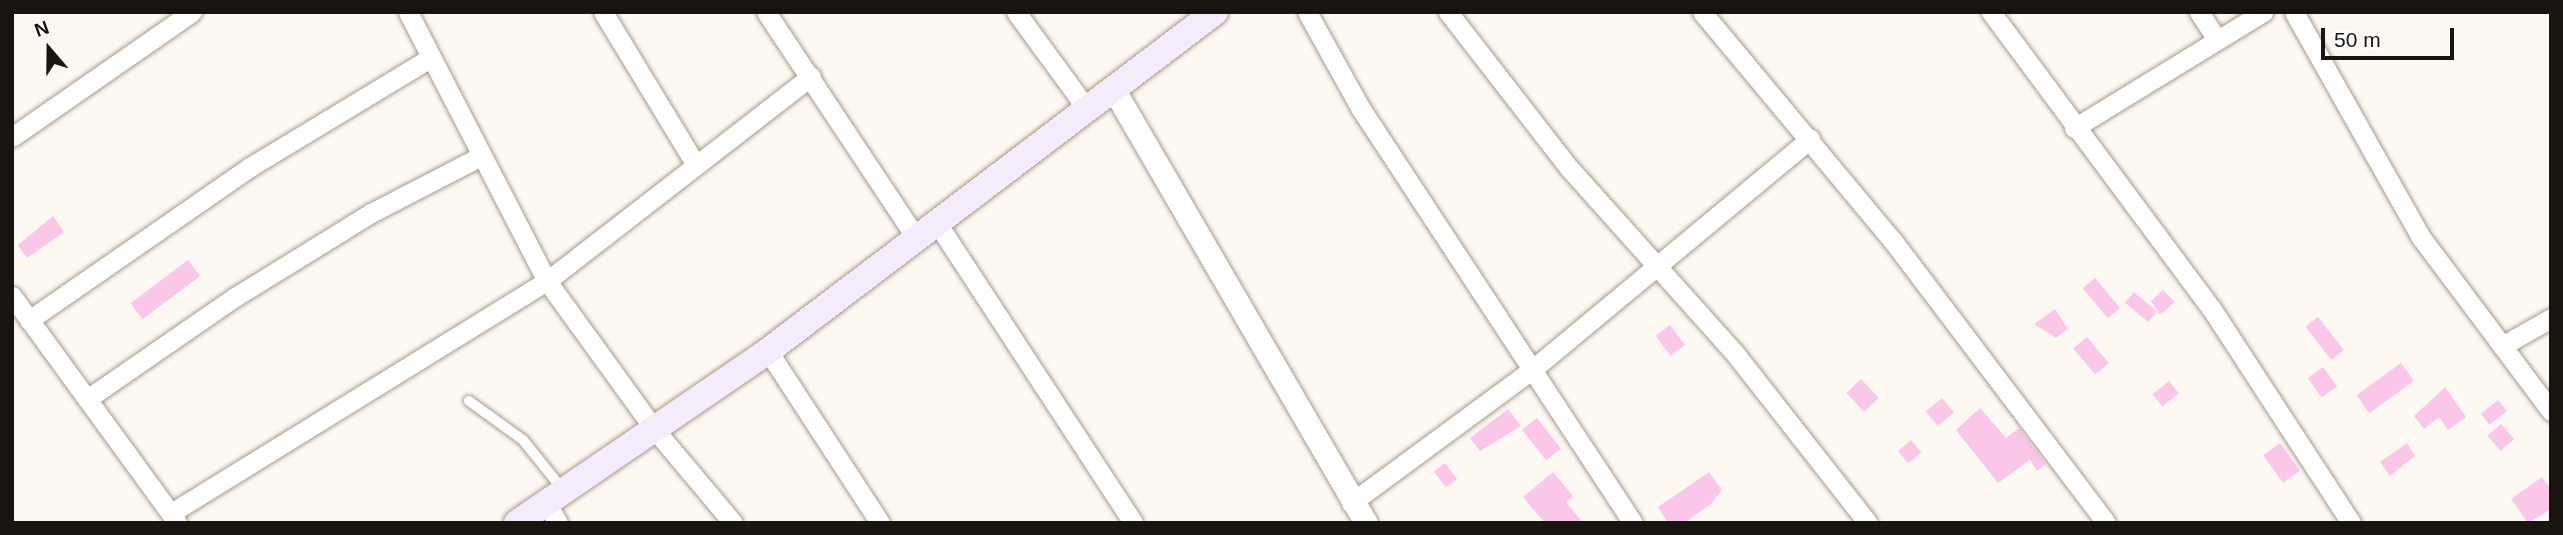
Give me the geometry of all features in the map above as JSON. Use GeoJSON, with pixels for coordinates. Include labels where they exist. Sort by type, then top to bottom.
{"type":"FeatureCollection","features":[{"type":"Feature","properties":{"kind":"main road"},"geometry":{"type":"LineString","coordinates":[[517,523],[557,507],[655,430],[768,351],[1215,12]]}},
{"type":"Feature","properties":{"kind":"street"},"geometry":{"type":"LineString","coordinates":[[12,137],[164,20],[192,12]]}},
{"type":"Feature","properties":{"kind":"street"},"geometry":{"type":"LineString","coordinates":[[408,12],[547,281],[655,430],[733,523]]}},
{"type":"Feature","properties":{"kind":"street"},"geometry":{"type":"LineString","coordinates":[[603,12],[696,165]]}},
{"type":"Feature","properties":{"kind":"street"},"geometry":{"type":"LineString","coordinates":[[766,12],[927,231],[1133,523]]}},
{"type":"Feature","properties":{"kind":"street"},"geometry":{"type":"LineString","coordinates":[[1016,12],[1087,109]]}},
{"type":"Feature","properties":{"kind":"street"},"geometry":{"type":"LineString","coordinates":[[1307,12],[1361,109],[1534,368],[1633,523]]}},
{"type":"Feature","properties":{"kind":"street"},"geometry":{"type":"LineString","coordinates":[[1448,12],[1570,169],[1656,265],[1868,523]]}},
{"type":"Feature","properties":{"kind":"street"},"geometry":{"type":"LineString","coordinates":[[1702,12],[1810,139],[2106,523]]}},
{"type":"Feature","properties":{"kind":"street"},"geometry":{"type":"LineString","coordinates":[[1991,12],[2074,128],[2211,308],[2351,523]]}},
{"type":"Feature","properties":{"kind":"street"},"geometry":{"type":"LineString","coordinates":[[2199,12],[2217,40]]}},
{"type":"Feature","properties":{"kind":"street"},"geometry":{"type":"LineString","coordinates":[[2074,128],[2263,12]]}},
{"type":"Feature","properties":{"kind":"street"},"geometry":{"type":"LineString","coordinates":[[2294,12],[2420,236],[2551,411]]}},
{"type":"Feature","properties":{"kind":"street"},"geometry":{"type":"LineString","coordinates":[[29,320],[250,167],[430,58]]}},
{"type":"Feature","properties":{"kind":"street"},"geometry":{"type":"LineString","coordinates":[[12,296],[174,518],[547,281],[811,76]]}},
{"type":"Feature","properties":{"kind":"street"},"geometry":{"type":"LineString","coordinates":[[1114,90],[1351,503],[1366,523]]}},
{"type":"Feature","properties":{"kind":"street"},"geometry":{"type":"LineString","coordinates":[[1351,503],[1534,368],[1810,139]]}},
{"type":"Feature","properties":{"kind":"street"},"geometry":{"type":"LineString","coordinates":[[87,399],[235,297],[371,213],[481,156]]}},
{"type":"Feature","properties":{"kind":"street"},"geometry":{"type":"LineString","coordinates":[[2502,346],[2551,318]]}},
{"type":"Feature","properties":{"kind":"street"},"geometry":{"type":"LineString","coordinates":[[768,351],[880,523]]}},
{"type":"Feature","properties":{"kind":"lane"},"geometry":{"type":"LineString","coordinates":[[469,401],[523,440],[557,507]]}},
{"type":"Feature","properties":{"kind":"building"},"geometry":{"type":"Polygon","coordinates":[[[53,216],[64,232],[27,258],[18,245],[53,216]]]}},
{"type":"Feature","properties":{"kind":"building"},"geometry":{"type":"Polygon","coordinates":[[[188,260],[200,276],[143,319],[130,303],[188,260]]]}},
{"type":"Feature","properties":{"kind":"building"},"geometry":{"type":"Polygon","coordinates":[[[2095,278],[2120,308],[2108,318],[2083,288],[2095,278]]]}},
{"type":"Feature","properties":{"kind":"building"},"geometry":{"type":"Polygon","coordinates":[[[2163,290],[2175,302],[2160,315],[2151,301],[2163,290]]]}},
{"type":"Feature","properties":{"kind":"building"},"geometry":{"type":"Polygon","coordinates":[[[2134,292],[2157,311],[2148,322],[2125,303],[2134,292]]]}},
{"type":"Feature","properties":{"kind":"building"},"geometry":{"type":"Polygon","coordinates":[[[2055,309],[2068,329],[2056,338],[2034,324],[2055,309]]]}},
{"type":"Feature","properties":{"kind":"building"},"geometry":{"type":"Polygon","coordinates":[[[2318,317],[2344,350],[2331,360],[2305,327],[2318,317]]]}},
{"type":"Feature","properties":{"kind":"building"},"geometry":{"type":"Polygon","coordinates":[[[1670,325],[1685,345],[1671,356],[1656,336],[1670,325]]]}},
{"type":"Feature","properties":{"kind":"building"},"geometry":{"type":"Polygon","coordinates":[[[2087,337],[2109,363],[2095,375],[2073,349],[2087,337]]]}},
{"type":"Feature","properties":{"kind":"building"},"geometry":{"type":"Polygon","coordinates":[[[2401,363],[2414,381],[2369,413],[2357,395],[2401,363]]]}},
{"type":"Feature","properties":{"kind":"building"},"geometry":{"type":"Polygon","coordinates":[[[2323,367],[2337,386],[2322,398],[2308,378],[2323,367]]]}},
{"type":"Feature","properties":{"kind":"building"},"geometry":{"type":"Polygon","coordinates":[[[1861,379],[1879,398],[1864,412],[1846,393],[1861,379]]]}},
{"type":"Feature","properties":{"kind":"building"},"geometry":{"type":"Polygon","coordinates":[[[2169,381],[2179,394],[2162,407],[2152,394],[2169,381]]]}},
{"type":"Feature","properties":{"kind":"building"},"geometry":{"type":"Polygon","coordinates":[[[2445,387],[2466,417],[2448,430],[2439,417],[2424,429],[2414,416],[2445,387]]]}},
{"type":"Feature","properties":{"kind":"building"},"geometry":{"type":"Polygon","coordinates":[[[1942,398],[1954,413],[1938,426],[1926,411],[1942,398]]]}},
{"type":"Feature","properties":{"kind":"building"},"geometry":{"type":"Polygon","coordinates":[[[2498,400],[2507,411],[2490,425],[2481,414],[2498,400]]]}},
{"type":"Feature","properties":{"kind":"building"},"geometry":{"type":"Polygon","coordinates":[[[1980,408],[2006,438],[2019,428],[2046,464],[2037,471],[2030,460],[1998,483],[1956,430],[1980,408]]]}},
{"type":"Feature","properties":{"kind":"building"},"geometry":{"type":"Polygon","coordinates":[[[1508,409],[1521,426],[1480,451],[1470,438],[1508,409]]]}},
{"type":"Feature","properties":{"kind":"building"},"geometry":{"type":"Polygon","coordinates":[[[1537,418],[1561,449],[1546,460],[1522,430],[1537,418]]]}},
{"type":"Feature","properties":{"kind":"building"},"geometry":{"type":"Polygon","coordinates":[[[2501,424],[2514,439],[2501,451],[2487,436],[2501,424]]]}},
{"type":"Feature","properties":{"kind":"building"},"geometry":{"type":"Polygon","coordinates":[[[1911,440],[1921,452],[1908,463],[1898,451],[1911,440]]]}},
{"type":"Feature","properties":{"kind":"building"},"geometry":{"type":"Polygon","coordinates":[[[2280,443],[2300,471],[2283,483],[2263,455],[2280,443]]]}},
{"type":"Feature","properties":{"kind":"building"},"geometry":{"type":"Polygon","coordinates":[[[2407,443],[2415,456],[2390,476],[2380,462],[2407,443]]]}},
{"type":"Feature","properties":{"kind":"building"},"geometry":{"type":"Polygon","coordinates":[[[1445,463],[1457,479],[1446,487],[1434,471],[1445,463]]]}},
{"type":"Feature","properties":{"kind":"building"},"geometry":{"type":"Polygon","coordinates":[[[1553,472],[1573,496],[1566,502],[1583,523],[1545,523],[1523,497],[1553,472]]]}},
{"type":"Feature","properties":{"kind":"building"},"geometry":{"type":"Polygon","coordinates":[[[1709,472],[1722,490],[1711,504],[1684,523],[1668,523],[1658,507],[1709,472]]]}},
{"type":"Feature","properties":{"kind":"building"},"geometry":{"type":"Polygon","coordinates":[[[2542,477],[2551,489],[2551,509],[2528,523],[2511,499],[2542,477]]]}}]}
